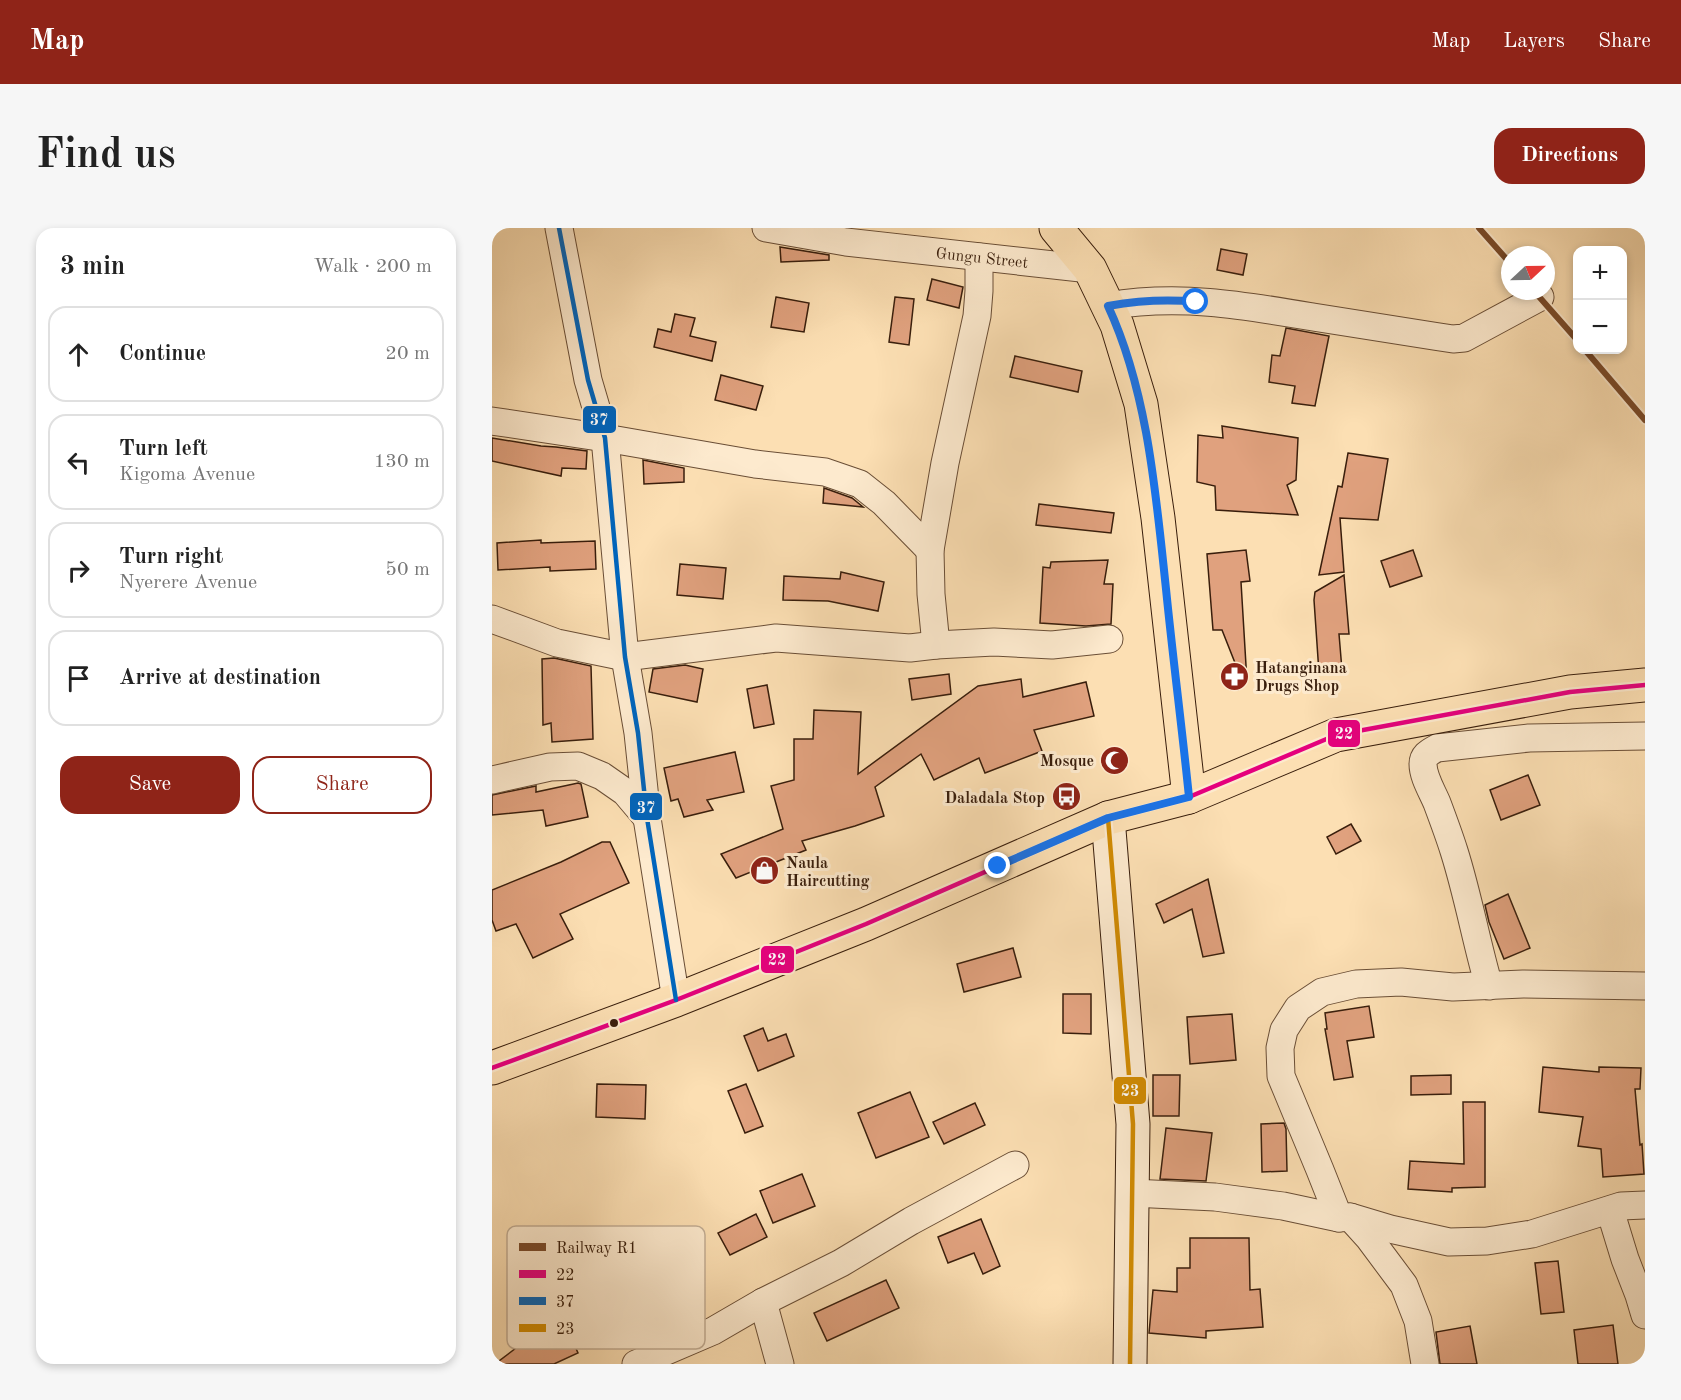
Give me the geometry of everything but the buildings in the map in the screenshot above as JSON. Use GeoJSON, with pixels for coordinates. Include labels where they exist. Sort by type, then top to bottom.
{"type":"FeatureCollection","features":[{"type":"Feature","properties":{"kind":"main road"},"geometry":{"type":"LineString","coordinates":[[1056,228],[1090,269],[1108,306],[1117,325],[1141,404],[1158,518],[1189,797]]}},
{"type":"Feature","properties":{"kind":"main road"},"geometry":{"type":"LineString","coordinates":[[492,1068],[676,1000],[866,924],[1108,818],[1189,797],[1336,735],[1570,692],[1645,686]]}},
{"type":"Feature","properties":{"kind":"main road"},"geometry":{"type":"LineString","coordinates":[[1108,818],[1133,1124],[1130,1364]]}},
{"type":"Feature","properties":{"kind":"street"},"geometry":{"type":"LineString","coordinates":[[559,228],[588,380],[605,438],[625,657],[638,733],[647,818],[676,1000]]}},
{"type":"Feature","properties":{"kind":"street","name":"Gungu Street"},"geometry":{"type":"LineString","coordinates":[[766,228],[846,242],[1090,269]]}},
{"type":"Feature","properties":{"kind":"street"},"geometry":{"type":"LineString","coordinates":[[936,645],[930,550],[945,463],[977,316],[979,257]]}},
{"type":"Feature","properties":{"kind":"street"},"geometry":{"type":"LineString","coordinates":[[1108,306],[1136,301],[1173,300],[1243,305],[1453,339],[1464,338],[1534,300]]}},
{"type":"Feature","properties":{"kind":"street"},"geometry":{"type":"LineString","coordinates":[[492,421],[755,464],[825,472],[860,484],[884,503],[930,550]]}},
{"type":"Feature","properties":{"kind":"street"},"geometry":{"type":"LineString","coordinates":[[492,619],[557,644],[625,657],[776,638],[910,648],[994,642],[1052,645],[1109,639]]}},
{"type":"Feature","properties":{"kind":"street"},"geometry":{"type":"LineString","coordinates":[[1489,986],[1475,936],[1466,890],[1447,830],[1428,782],[1423,766],[1424,759],[1428,753],[1437,748],[1529,738],[1645,735]]}},
{"type":"Feature","properties":{"kind":"street"},"geometry":{"type":"LineString","coordinates":[[492,780],[550,767],[578,766],[602,776],[625,792],[647,818]]}},
{"type":"Feature","properties":{"kind":"street"},"geometry":{"type":"LineString","coordinates":[[1425,1364],[1418,1321],[1404,1285],[1369,1238],[1344,1217],[1320,1170],[1281,1076],[1280,1048],[1284,1030],[1298,1008],[1322,992],[1356,984],[1401,982],[1453,987],[1523,984],[1645,986]]}},
{"type":"Feature","properties":{"kind":"street"},"geometry":{"type":"LineString","coordinates":[[705,1334],[841,1263],[911,1221],[1015,1165]]}},
{"type":"Feature","properties":{"kind":"street"},"geometry":{"type":"LineString","coordinates":[[1132,1193],[1215,1197],[1283,1206],[1344,1217],[1449,1242],[1487,1241],[1532,1233],[1621,1206],[1645,1205]]}},
{"type":"Feature","properties":{"kind":"street"},"geometry":{"type":"LineString","coordinates":[[1610,1210],[1645,1315]]}},
{"type":"Feature","properties":{"kind":"street"},"geometry":{"type":"LineString","coordinates":[[763,1302],[780,1364]]}},
{"type":"Feature","properties":{"kind":"street"},"geometry":{"type":"LineString","coordinates":[[636,1364],[670,1349]]}},
{"type":"Feature","properties":{"kind":"rail line","name":"R1"},"geometry":{"type":"LineString","coordinates":[[1479,228],[1501,253]]}},
{"type":"Feature","properties":{"kind":"rail line","name":"R1"},"geometry":{"type":"LineString","coordinates":[[1542,300],[1573,335]]}},
{"type":"Feature","properties":{"kind":"rail line","name":"R1"},"geometry":{"type":"LineString","coordinates":[[1588,354],[1645,420]]}},
{"type":"Feature","properties":{"kind":"transit line","name":"37"},"geometry":{"type":"LineString","coordinates":[[559,228],[588,380],[605,438],[625,657],[638,733],[647,818],[676,1000]]}},
{"type":"Feature","properties":{"kind":"transit line","name":"22"},"geometry":{"type":"LineString","coordinates":[[492,1068],[676,1000],[866,924],[1108,818],[1189,797],[1336,735],[1570,692],[1645,685]]}},
{"type":"Feature","properties":{"kind":"transit line","name":"23"},"geometry":{"type":"LineString","coordinates":[[1108,818],[1133,1124],[1130,1364]]}},
{"type":"Feature","properties":{"kind":"place","name":"Hatanginana Drugs Shop"},"geometry":{"type":"Point","coordinates":[1234,676]}},
{"type":"Feature","properties":{"kind":"place","name":"Mosque"},"geometry":{"type":"Point","coordinates":[1115,760]}},
{"type":"Feature","properties":{"kind":"place","name":"Daladala Stop"},"geometry":{"type":"Point","coordinates":[1066,797]}},
{"type":"Feature","properties":{"kind":"place","name":"Naula Haircutting"},"geometry":{"type":"Point","coordinates":[765,871]}},
{"type":"Feature","properties":{"kind":"route"},"geometry":{"type":"LineString","coordinates":[[998,866],[1108,818],[1189,797],[1158,518],[1141,404],[1117,325],[1108,306],[1136,301],[1196,302]]}}]}
